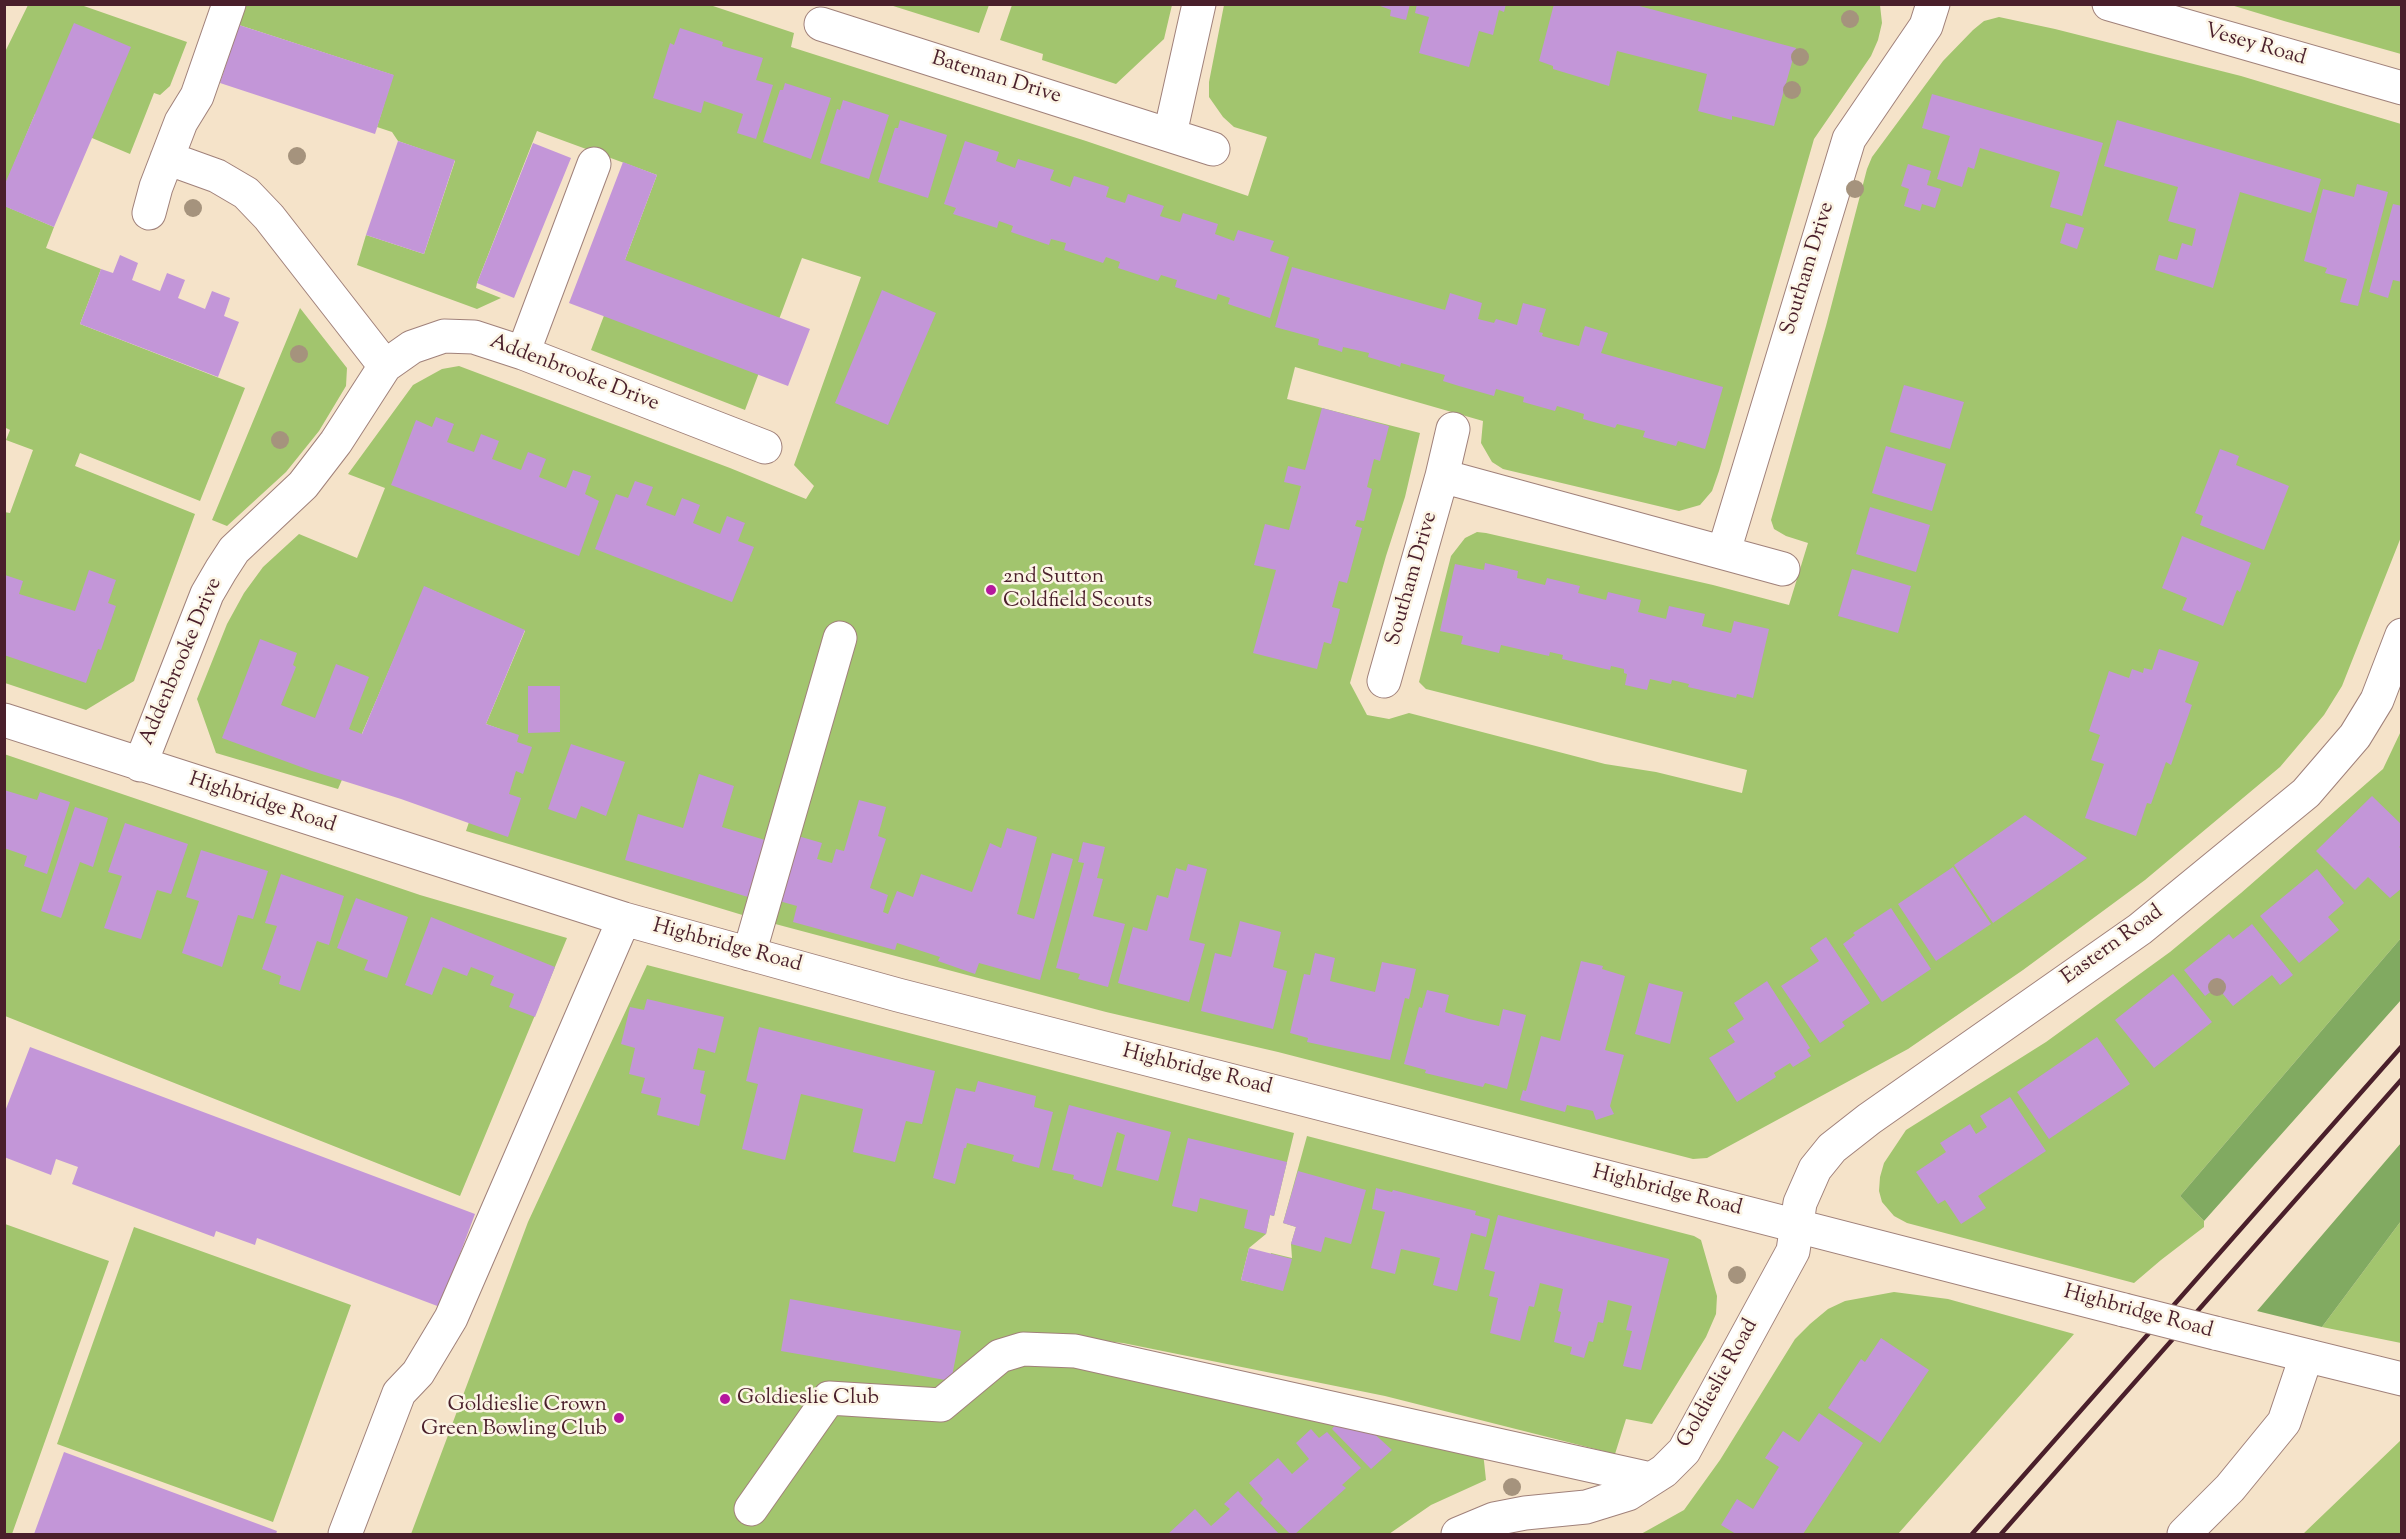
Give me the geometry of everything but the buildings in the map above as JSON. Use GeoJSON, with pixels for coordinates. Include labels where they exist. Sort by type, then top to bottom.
{"type":"FeatureCollection","features":[{"type":"Feature","properties":{"kind":"street"},"geometry":{"type":"LineString","coordinates":[[149,213],[181,122],[197,96],[229,4]]}},
{"type":"Feature","properties":{"kind":"street"},"geometry":{"type":"LineString","coordinates":[[1170,134],[1198,4]]}},
{"type":"Feature","properties":{"kind":"street","name":"Southam Drive"},"geometry":{"type":"LineString","coordinates":[[1724,551],[1849,139],[1926,26],[1933,4]]}},
{"type":"Feature","properties":{"kind":"street","name":"Vesey Road"},"geometry":{"type":"LineString","coordinates":[[2109,4],[2402,88]]}},
{"type":"Feature","properties":{"kind":"street","name":"Bateman Drive"},"geometry":{"type":"LineString","coordinates":[[821,24],[1213,149]]}},
{"type":"Feature","properties":{"kind":"street"},"geometry":{"type":"LineString","coordinates":[[167,158],[217,176],[246,193],[269,217],[385,366]]}},
{"type":"Feature","properties":{"kind":"street"},"geometry":{"type":"LineString","coordinates":[[524,353],[594,164]]}},
{"type":"Feature","properties":{"kind":"street","name":"Addenbrooke Drive"},"geometry":{"type":"LineString","coordinates":[[140,765],[207,594],[234,550],[303,485],[336,442],[385,366],[412,347],[444,336],[474,336],[524,353],[765,447]]}},
{"type":"Feature","properties":{"kind":"street","name":"Southam Drive"},"geometry":{"type":"LineString","coordinates":[[1384,681],[1442,476],[1453,429]]}},
{"type":"Feature","properties":{"kind":"street"},"geometry":{"type":"LineString","coordinates":[[1442,476],[1724,551],[1783,569]]}},
{"type":"Feature","properties":{"kind":"street","name":"Eastern Road"},"geometry":{"type":"LineString","coordinates":[[1797,1225],[1800,1203],[1815,1169],[1847,1134],[2140,929],[2306,793],[2355,736],[2377,700],[2402,635]]}},
{"type":"Feature","properties":{"kind":"street"},"geometry":{"type":"LineString","coordinates":[[749,954],[840,638]]}},
{"type":"Feature","properties":{"kind":"street","name":"Highbridge Road"},"geometry":{"type":"LineString","coordinates":[[4,720],[624,919],[898,995],[2215,1334],[2402,1379]]}},
{"type":"Feature","properties":{"kind":"street"},"geometry":{"type":"LineString","coordinates":[[345,1534],[399,1393],[418,1373],[451,1318],[624,919]]}},
{"type":"Feature","properties":{"kind":"street","name":"Goldieslie Road"},"geometry":{"type":"LineString","coordinates":[[1458,1534],[1494,1520],[1525,1513],[1586,1507],[1628,1494],[1664,1471],[1684,1451],[1793,1251],[1797,1225]]}},
{"type":"Feature","properties":{"kind":"street"},"geometry":{"type":"LineString","coordinates":[[751,1509],[829,1398],[941,1405],[1000,1356],[1023,1349],[1075,1351],[1651,1479]]}},
{"type":"Feature","properties":{"kind":"street"},"geometry":{"type":"LineString","coordinates":[[2184,1534],[2230,1488],[2284,1422],[2306,1357]]}},
{"type":"Feature","properties":{"kind":"green space"},"geometry":{"type":"Polygon","coordinates":[[[1012,4],[1172,5],[1164,39],[1116,84],[1042,60],[1043,54],[1000,40],[1012,4]]]}},
{"type":"Feature","properties":{"kind":"green space"},"geometry":{"type":"Polygon","coordinates":[[[28,5],[81,5],[187,42],[170,86],[160,95],[154,93],[130,154],[35,114],[5,186],[5,52],[28,5]]]}},
{"type":"Feature","properties":{"kind":"green space"},"geometry":{"type":"Polygon","coordinates":[[[245,5],[710,5],[794,33],[791,47],[1086,141],[1248,196],[1267,137],[1234,127],[1223,117],[1209,97],[1209,82],[1224,5],[1880,5],[1882,23],[1871,56],[1814,139],[1719,471],[1712,491],[1700,505],[1679,511],[1503,469],[1492,462],[1481,443],[1483,421],[1295,367],[1287,399],[1420,433],[1405,497],[1350,683],[1367,715],[1389,719],[1409,713],[1605,764],[1656,772],[1742,793],[1747,770],[1426,689],[1419,682],[1451,556],[1465,538],[1477,532],[1486,533],[1713,585],[1789,605],[1808,543],[1786,536],[1774,529],[1771,520],[1826,326],[1867,169],[1872,157],[1943,61],[1984,21],[1999,17],[2241,76],[2401,124],[2401,537],[2342,686],[2324,715],[2280,767],[2145,880],[2023,970],[1908,1049],[1707,1158],[1693,1159],[1278,1052],[1106,1012],[749,917],[466,831],[500,729],[486,724],[525,631],[425,587],[338,789],[216,753],[197,699],[227,624],[244,593],[263,567],[299,534],[357,558],[385,488],[348,474],[413,385],[442,369],[459,366],[806,499],[814,486],[794,465],[861,277],[802,258],[745,410],[591,350],[657,175],[537,131],[477,283],[476,288],[501,298],[477,309],[357,265],[366,235],[424,254],[455,161],[398,141],[392,132],[377,127],[393,75],[239,25],[245,5]]]}},
{"type":"Feature","properties":{"kind":"green space"},"geometry":{"type":"Polygon","coordinates":[[[890,5],[989,5],[979,33],[890,5]]]}},
{"type":"Feature","properties":{"kind":"green space"},"geometry":{"type":"Polygon","coordinates":[[[2231,5],[2401,5],[2401,54],[2284,21],[2231,5]]]}},
{"type":"Feature","properties":{"kind":"green space"},"geometry":{"type":"Polygon","coordinates":[[[5,206],[54,227],[46,248],[101,269],[80,324],[245,388],[200,501],[80,453],[75,466],[195,514],[134,681],[86,710],[5,683],[4,512],[10,513],[33,450],[6,440],[10,430],[4,427],[5,206]]]}},
{"type":"Feature","properties":{"kind":"green space"},"geometry":{"type":"Polygon","coordinates":[[[300,308],[347,368],[346,386],[319,431],[286,472],[227,526],[212,520],[300,308]]]}},
{"type":"Feature","properties":{"kind":"green space"},"geometry":{"type":"Polygon","coordinates":[[[2401,731],[2401,938],[2180,1196],[2204,1221],[2204,1227],[2134,1283],[1907,1223],[1894,1216],[1882,1202],[1879,1191],[1880,1177],[1884,1163],[1906,1130],[2046,1042],[2170,952],[2383,769],[2401,731]]]}},
{"type":"Feature","properties":{"kind":"green space"},"geometry":{"type":"Polygon","coordinates":[[[4,754],[420,895],[567,938],[460,1196],[5,1016],[4,754]]]}},
{"type":"Feature","properties":{"kind":"green space"},"geometry":{"type":"Polygon","coordinates":[[[2401,938],[2401,1000],[2204,1221],[2180,1196],[2401,938]]]}},
{"type":"Feature","properties":{"kind":"green space"},"geometry":{"type":"Polygon","coordinates":[[[647,965],[1294,1133],[1274,1216],[1270,1215],[1266,1234],[1249,1248],[1241,1280],[1262,1285],[1271,1253],[1292,1258],[1291,1244],[1296,1227],[1283,1223],[1307,1136],[1694,1236],[1701,1240],[1717,1296],[1716,1314],[1706,1337],[1652,1424],[1626,1419],[1615,1454],[1385,1396],[1123,1343],[1075,1338],[1483,1452],[1486,1480],[1431,1505],[1389,1534],[411,1534],[528,1222],[647,965]]]}},
{"type":"Feature","properties":{"kind":"green space"},"geometry":{"type":"Polygon","coordinates":[[[2401,1143],[2401,1221],[2322,1327],[2257,1311],[2401,1143]]]}},
{"type":"Feature","properties":{"kind":"green space"},"geometry":{"type":"Polygon","coordinates":[[[2401,1221],[2401,1343],[2322,1327],[2401,1221]]]}},
{"type":"Feature","properties":{"kind":"green space"},"geometry":{"type":"Polygon","coordinates":[[[5,1224],[109,1261],[12,1534],[4,1534],[5,1224]]]}},
{"type":"Feature","properties":{"kind":"green space"},"geometry":{"type":"Polygon","coordinates":[[[134,1227],[351,1305],[273,1522],[57,1444],[134,1227]]]}},
{"type":"Feature","properties":{"kind":"green space"},"geometry":{"type":"Polygon","coordinates":[[[1894,1292],[1948,1299],[2074,1334],[1898,1534],[1641,1534],[1684,1510],[1720,1460],[1795,1339],[1810,1324],[1828,1309],[1845,1301],[1894,1292]]]}},
{"type":"Feature","properties":{"kind":"green space"},"geometry":{"type":"Polygon","coordinates":[[[2401,1440],[2401,1534],[2303,1534],[2376,1464],[2401,1440]]]}},
{"type":"Feature","properties":{"kind":"railway"},"geometry":{"type":"LineString","coordinates":[[1972,1534],[2402,1046]]}},
{"type":"Feature","properties":{"kind":"railway"},"geometry":{"type":"LineString","coordinates":[[2001,1534],[2402,1079]]}},
{"type":"Feature","properties":{"kind":"place","name":"2nd Sutton Coldfield Scouts"},"geometry":{"type":"Point","coordinates":[991,590]}},
{"type":"Feature","properties":{"kind":"place","name":"Goldieslie Club"},"geometry":{"type":"Point","coordinates":[725,1399]}},
{"type":"Feature","properties":{"kind":"place","name":"Goldieslie Crown Green Bowling Club"},"geometry":{"type":"Point","coordinates":[619,1418]}}]}
